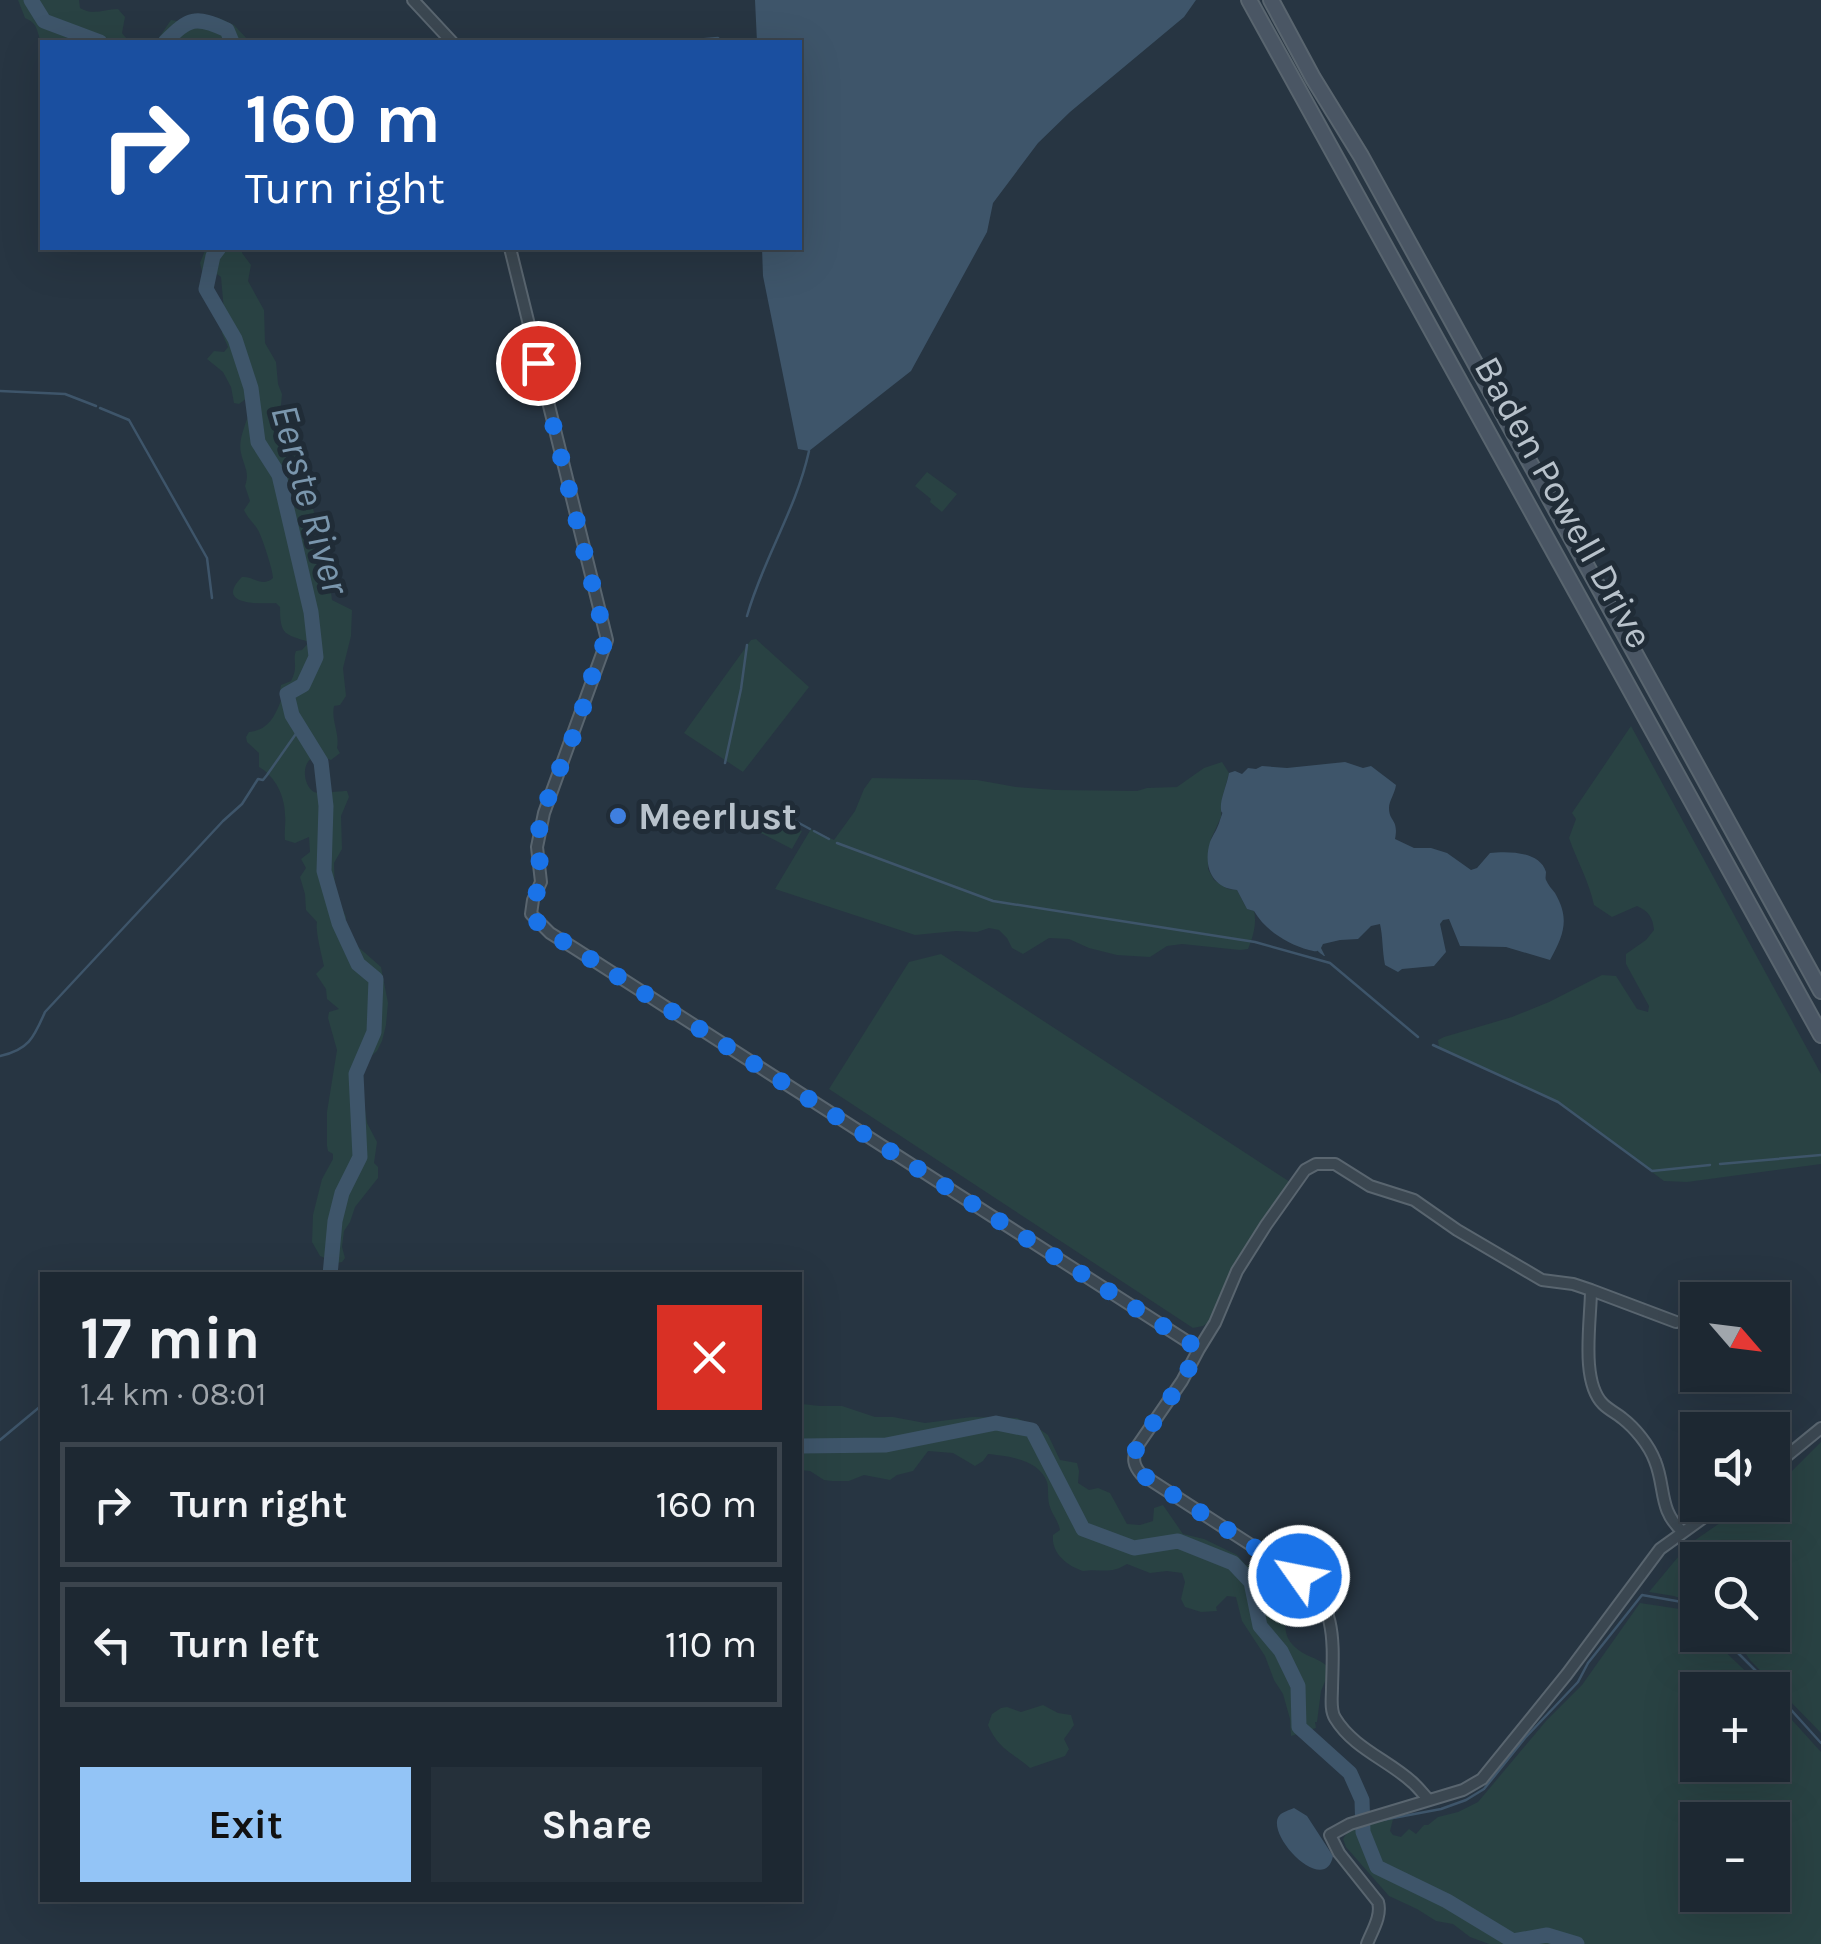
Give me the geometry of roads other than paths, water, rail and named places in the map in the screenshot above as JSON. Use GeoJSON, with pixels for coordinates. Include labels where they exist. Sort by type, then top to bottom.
{"type":"FeatureCollection","features":[{"type":"Feature","properties":{"kind":"main road","name":"Baden Powell Drive"},"geometry":{"type":"LineString","coordinates":[[1249,0],[1821,1035]]}},
{"type":"Feature","properties":{"kind":"main road","name":"Baden Powell Drive"},"geometry":{"type":"LineString","coordinates":[[1271,0],[1370,172],[1821,991]]}},
{"type":"Feature","properties":{"kind":"street"},"geometry":{"type":"LineString","coordinates":[[412,0],[450,40]]}},
{"type":"Feature","properties":{"kind":"street"},"geometry":{"type":"LineString","coordinates":[[510,250],[606,640],[538,834],[541,882],[531,907],[534,919],[736,1054],[1199,1349]]}},
{"type":"Feature","properties":{"kind":"street"},"geometry":{"type":"LineString","coordinates":[[1428,1799],[1336,1719],[1332,1707],[1332,1626],[1322,1600],[1311,1586],[1141,1474],[1135,1468],[1136,1448],[1182,1381],[1215,1323],[1237,1271],[1266,1225],[1305,1170],[1316,1164],[1335,1164],[1370,1186],[1414,1200],[1542,1280],[1573,1284],[1676,1322]]}},
{"type":"Feature","properties":{"kind":"street"},"geometry":{"type":"LineString","coordinates":[[1592,1290],[1589,1365],[1596,1395],[1624,1419],[1651,1452],[1672,1522],[1683,1532]]}},
{"type":"Feature","properties":{"kind":"street"},"geometry":{"type":"LineString","coordinates":[[1790,1453],[1821,1428]]}},
{"type":"Feature","properties":{"kind":"street"},"geometry":{"type":"LineString","coordinates":[[1367,1944],[1380,1908],[1330,1836],[1350,1824],[1463,1790],[1482,1779],[1653,1558],[1697,1522]]}},
{"type":"Feature","properties":{"kind":"water"},"geometry":{"type":"Polygon","coordinates":[[[755,0],[1196,0],[1184,17],[1038,143],[993,203],[987,232],[911,371],[809,451],[798,449],[763,276],[762,250],[802,250],[802,40],[757,40],[755,0]]]}},
{"type":"Feature","properties":{"kind":"water"},"geometry":{"type":"Polygon","coordinates":[[[1345,762],[1363,768],[1371,766],[1396,785],[1389,808],[1396,828],[1395,839],[1414,848],[1447,853],[1471,870],[1490,853],[1497,852],[1530,856],[1543,865],[1564,919],[1550,960],[1506,947],[1460,946],[1449,919],[1440,924],[1446,952],[1434,966],[1398,972],[1385,965],[1380,924],[1371,926],[1358,939],[1323,944],[1324,956],[1277,935],[1254,911],[1247,909],[1237,890],[1215,880],[1208,851],[1222,814],[1229,773],[1242,774],[1248,768],[1262,766],[1287,768],[1345,762]]]}},
{"type":"Feature","properties":{"kind":"water"},"geometry":{"type":"Polygon","coordinates":[[[1294,1808],[1307,1816],[1333,1856],[1328,1867],[1319,1870],[1309,1866],[1280,1836],[1279,1816],[1294,1808]]]}},
{"type":"Feature","properties":{"kind":"waterway","name":"Eerste River"},"geometry":{"type":"LineString","coordinates":[[31,0],[44,21],[95,40]]}},
{"type":"Feature","properties":{"kind":"waterway","name":"Eerste River"},"geometry":{"type":"LineString","coordinates":[[167,40],[193,21],[227,30],[231,40]]}},
{"type":"Feature","properties":{"kind":"waterway"},"geometry":{"type":"LineString","coordinates":[[694,40],[720,40]]}},
{"type":"Feature","properties":{"kind":"waterway","name":"Eerste River"},"geometry":{"type":"LineString","coordinates":[[218,250],[206,289],[235,339],[251,388],[258,442],[279,475],[311,612],[316,657],[303,685],[287,694],[292,715],[321,762],[326,806],[324,871],[339,923],[358,964],[376,979],[374,1032],[356,1074],[360,1157],[342,1193],[330,1272]]}},
{"type":"Feature","properties":{"kind":"waterway"},"geometry":{"type":"LineString","coordinates":[[0,391],[65,394],[96,406]]}},
{"type":"Feature","properties":{"kind":"waterway"},"geometry":{"type":"LineString","coordinates":[[100,408],[129,420],[207,558],[212,598]]}},
{"type":"Feature","properties":{"kind":"waterway"},"geometry":{"type":"LineString","coordinates":[[747,616],[809,451]]}},
{"type":"Feature","properties":{"kind":"waterway"},"geometry":{"type":"LineString","coordinates":[[725,763],[747,645]]}},
{"type":"Feature","properties":{"kind":"waterway"},"geometry":{"type":"LineString","coordinates":[[0,1056],[29,1041],[45,1012],[242,804],[300,728]]}},
{"type":"Feature","properties":{"kind":"waterway"},"geometry":{"type":"LineString","coordinates":[[786,816],[810,829]]}},
{"type":"Feature","properties":{"kind":"waterway"},"geometry":{"type":"LineString","coordinates":[[814,831],[829,839]]}},
{"type":"Feature","properties":{"kind":"waterway"},"geometry":{"type":"LineString","coordinates":[[837,843],[993,901],[1255,942],[1330,963],[1418,1037]]}},
{"type":"Feature","properties":{"kind":"waterway"},"geometry":{"type":"LineString","coordinates":[[1433,1045],[1558,1102],[1652,1171],[1710,1165]]}},
{"type":"Feature","properties":{"kind":"waterway"},"geometry":{"type":"LineString","coordinates":[[1720,1164],[1821,1155]]}},
{"type":"Feature","properties":{"kind":"waterway"},"geometry":{"type":"LineString","coordinates":[[0,1440],[40,1407]]}},
{"type":"Feature","properties":{"kind":"waterway","name":"Eerste River"},"geometry":{"type":"LineString","coordinates":[[802,1446],[886,1445],[996,1423],[1032,1430],[1083,1529],[1134,1548],[1178,1541],[1233,1563],[1251,1582],[1260,1626],[1281,1651],[1298,1686],[1299,1727],[1350,1773],[1362,1800],[1363,1832],[1377,1867],[1447,1901],[1513,1941],[1547,1935],[1577,1944]]}},
{"type":"Feature","properties":{"kind":"waterway"},"geometry":{"type":"LineString","coordinates":[[1377,1821],[1441,1809],[1484,1789],[1578,1682],[1588,1663],[1642,1595],[1680,1602]]}},
{"type":"Feature","properties":{"kind":"waterway"},"geometry":{"type":"LineString","coordinates":[[1737,1652],[1821,1743]]}},
{"type":"Feature","properties":{"kind":"place","name":"Meerlust"},"geometry":{"type":"Point","coordinates":[618,816]}}]}
